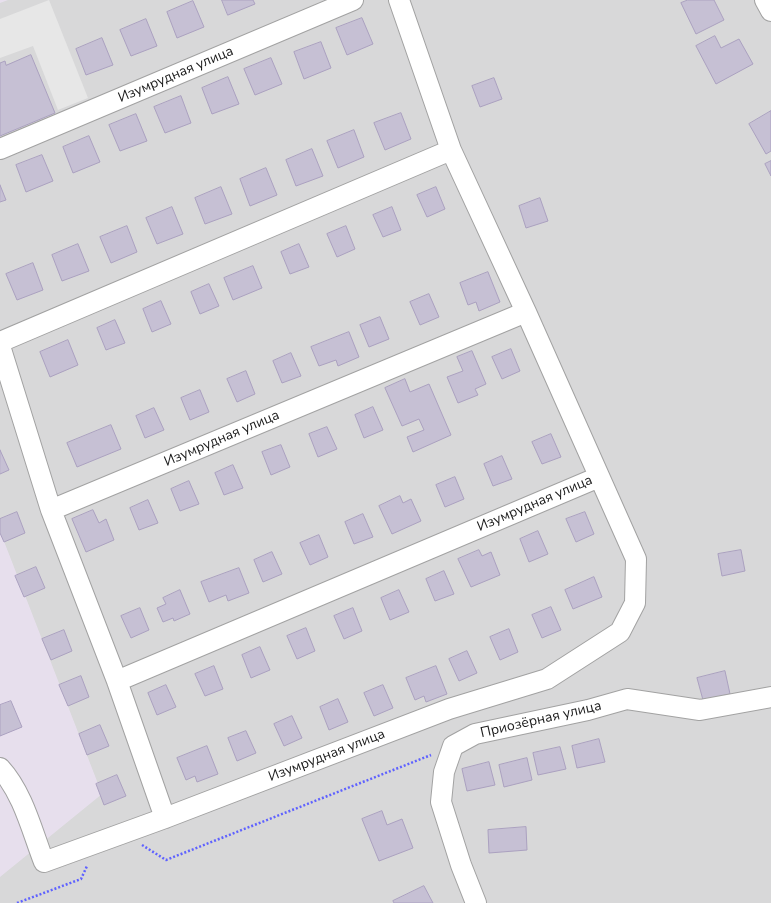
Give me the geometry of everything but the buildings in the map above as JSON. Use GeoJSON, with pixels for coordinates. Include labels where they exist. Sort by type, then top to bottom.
{"type":"FeatureCollection","features":[{"type":"Feature","properties":{"kind":"street","name":"Изумрудная улица"},"geometry":{"type":"LineString","coordinates":[[0,149],[353,0]]}},
{"type":"Feature","properties":{"kind":"street"},"geometry":{"type":"LineString","coordinates":[[400,0],[451,150],[526,312],[599,477]]}},
{"type":"Feature","properties":{"kind":"street"},"geometry":{"type":"LineString","coordinates":[[765,0],[771,11]]}},
{"type":"Feature","properties":{"kind":"street"},"geometry":{"type":"LineString","coordinates":[[0,342],[451,150]]}},
{"type":"Feature","properties":{"kind":"street","name":"Изумрудная улица"},"geometry":{"type":"LineString","coordinates":[[51,510],[526,312]]}},
{"type":"Feature","properties":{"kind":"street"},"geometry":{"type":"LineString","coordinates":[[0,346],[51,510],[117,681],[164,818]]}},
{"type":"Feature","properties":{"kind":"street","name":"Изумрудная улица"},"geometry":{"type":"LineString","coordinates":[[0,768],[16,791],[44,862],[164,818],[449,709],[547,679],[620,632],[635,603],[636,559],[599,477],[117,681]]}},
{"type":"Feature","properties":{"kind":"street","name":"Приозёрная улица"},"geometry":{"type":"LineString","coordinates":[[453,746],[475,734],[588,710],[627,699],[700,710],[771,697]]}},
{"type":"Feature","properties":{"kind":"street"},"geometry":{"type":"LineString","coordinates":[[453,746],[444,772],[441,802],[461,865],[476,903]]}},
{"type":"Feature","properties":{"kind":"path"},"geometry":{"type":"LineString","coordinates":[[137,842],[166,860],[453,746]]}},
{"type":"Feature","properties":{"kind":"path"},"geometry":{"type":"LineString","coordinates":[[16,903],[81,879],[87,865]]}},
{"type":"Feature","properties":{"kind":"shaded area"},"geometry":{"type":"Polygon","coordinates":[[[8,0],[771,0],[771,903],[0,903],[0,877],[102,794],[0,531],[0,3],[8,0]]]}},
{"type":"Feature","properties":{"kind":"shaded area"},"geometry":{"type":"Polygon","coordinates":[[[49,0],[88,98],[58,110],[33,46],[0,58],[0,19],[49,0]]]}}]}
